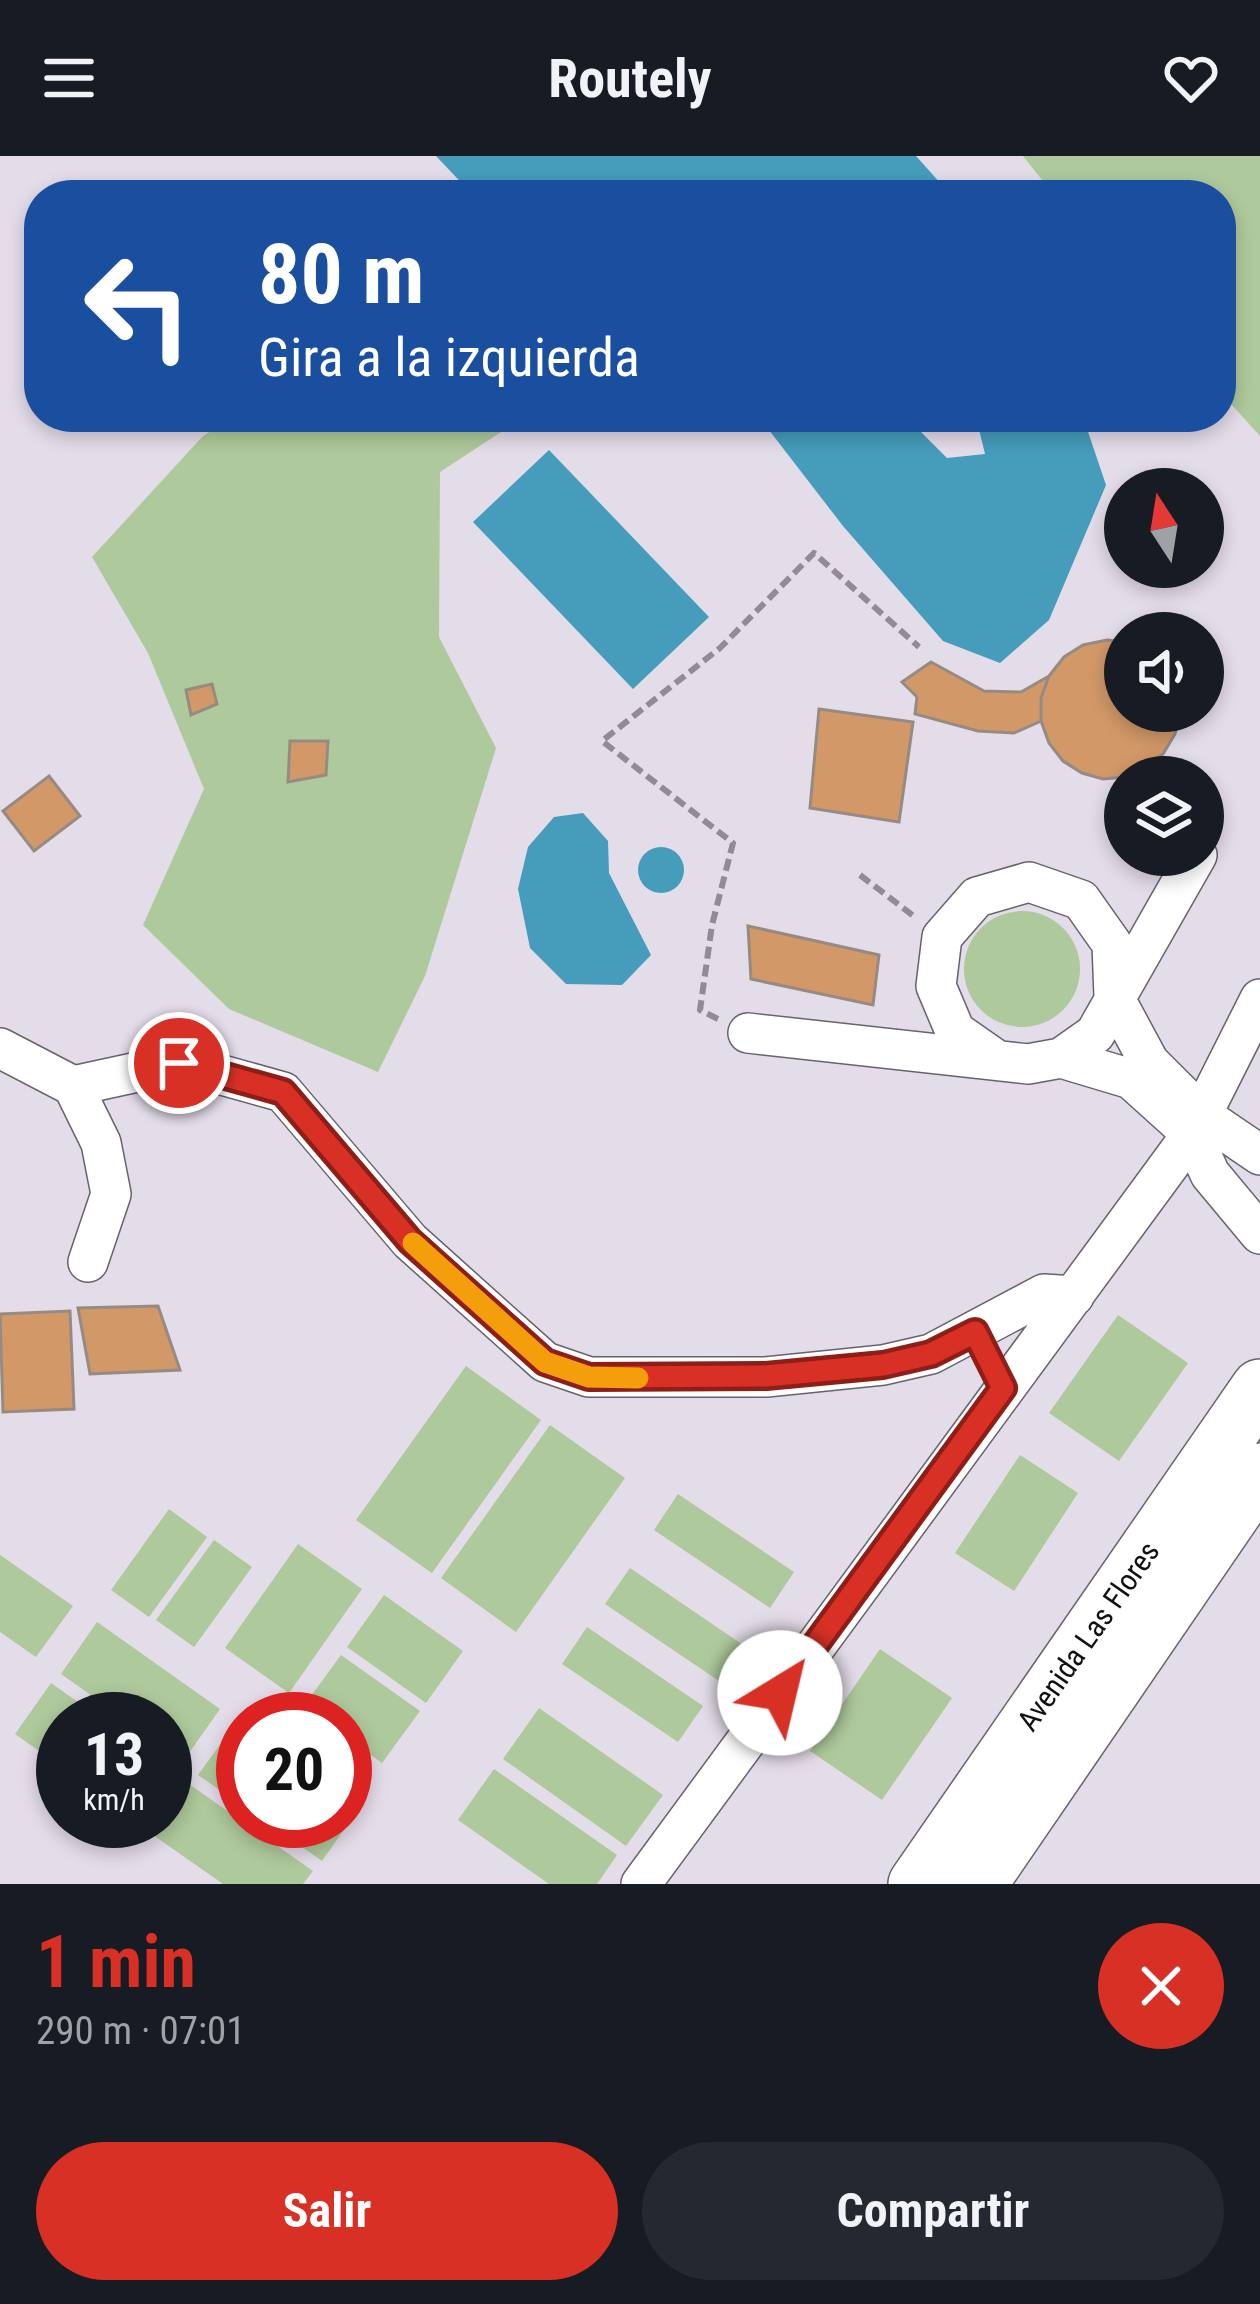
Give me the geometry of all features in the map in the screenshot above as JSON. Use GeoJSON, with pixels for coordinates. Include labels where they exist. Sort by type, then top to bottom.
{"type":"FeatureCollection","features":[{"type":"Feature","properties":{"kind":"highway","name":"Avenida Las Flores"},"geometry":{"type":"LineString","coordinates":[[916,1884],[1260,1388]]}},
{"type":"Feature","properties":{"kind":"highway","name":"Avenida Las Flores"},"geometry":{"type":"LineString","coordinates":[[977,1884],[1260,1472]]}},
{"type":"Feature","properties":{"kind":"street"},"geometry":{"type":"LineString","coordinates":[[748,1033],[1028,1064],[1061,1058],[1095,1034],[1185,876]]}},
{"type":"Feature","properties":{"kind":"street"},"geometry":{"type":"LineString","coordinates":[[995,1060],[955,1031],[936,986],[942,937],[977,897],[1029,883],[1081,901],[1112,944],[1114,997],[1149,1062],[1198,1125],[1210,1174],[1260,1234]]}},
{"type":"Feature","properties":{"kind":"street"},"geometry":{"type":"LineString","coordinates":[[640,1884],[1198,1125],[1260,999]]}},
{"type":"Feature","properties":{"kind":"street"},"geometry":{"type":"LineString","coordinates":[[0,1048],[73,1086],[101,1143],[111,1194],[88,1262]]}},
{"type":"Feature","properties":{"kind":"street"},"geometry":{"type":"LineString","coordinates":[[1061,1058],[1131,1078],[1198,1125],[1260,1155]]}},
{"type":"Feature","properties":{"kind":"street"},"geometry":{"type":"LineString","coordinates":[[73,1086],[179,1063],[283,1092],[410,1241],[545,1362],[589,1377],[766,1376],[883,1365],[931,1354],[1044,1294],[1074,1296]]}},
{"type":"Feature","properties":{"kind":"street"},"geometry":{"type":"LineString","coordinates":[[975,1332],[1003,1388]]}},
{"type":"Feature","properties":{"kind":"path"},"geometry":{"type":"LineString","coordinates":[[748,1033],[700,1010],[712,925],[733,843],[602,741],[720,648],[814,554],[919,647]]}},
{"type":"Feature","properties":{"kind":"path"},"geometry":{"type":"LineString","coordinates":[[860,875],[942,937]]}},
{"type":"Feature","properties":{"kind":"green space"},"geometry":{"type":"Polygon","coordinates":[[[1023,156],[1260,156],[1260,436],[1236,410],[1236,180],[1042,180],[1023,156]]]}},
{"type":"Feature","properties":{"kind":"green space"},"geometry":{"type":"Polygon","coordinates":[[[209,432],[501,432],[440,472],[439,637],[496,748],[425,976],[378,1072],[229,1009],[143,925],[204,789],[148,653],[92,557],[209,432]]]}},
{"type":"Feature","properties":{"kind":"green space"},"geometry":{"type":"Polygon","coordinates":[[[1022,911],[1044,915],[1063,928],[1076,947],[1080,969],[1076,991],[1063,1010],[1044,1023],[1022,1027],[1000,1023],[981,1010],[968,991],[964,969],[968,947],[981,928],[1000,915],[1022,911]]]}},
{"type":"Feature","properties":{"kind":"green space"},"geometry":{"type":"Polygon","coordinates":[[[1118,1315],[1188,1363],[1119,1461],[1049,1413],[1118,1315]]]}},
{"type":"Feature","properties":{"kind":"green space"},"geometry":{"type":"Polygon","coordinates":[[[466,1366],[541,1420],[432,1573],[356,1520],[466,1366]]]}},
{"type":"Feature","properties":{"kind":"green space"},"geometry":{"type":"Polygon","coordinates":[[[550,1425],[625,1478],[516,1632],[441,1578],[550,1425]]]}},
{"type":"Feature","properties":{"kind":"green space"},"geometry":{"type":"Polygon","coordinates":[[[1020,1455],[1078,1493],[1014,1591],[955,1553],[1020,1455]]]}},
{"type":"Feature","properties":{"kind":"green space"},"geometry":{"type":"Polygon","coordinates":[[[678,1494],[794,1572],[770,1608],[654,1530],[678,1494]]]}},
{"type":"Feature","properties":{"kind":"green space"},"geometry":{"type":"Polygon","coordinates":[[[169,1509],[207,1537],[149,1617],[111,1590],[169,1509]]]}},
{"type":"Feature","properties":{"kind":"green space"},"geometry":{"type":"Polygon","coordinates":[[[214,1540],[252,1567],[194,1647],[156,1620],[214,1540]]]}},
{"type":"Feature","properties":{"kind":"green space"},"geometry":{"type":"Polygon","coordinates":[[[298,1544],[362,1589],[290,1692],[225,1648],[298,1544]]]}},
{"type":"Feature","properties":{"kind":"green space"},"geometry":{"type":"Polygon","coordinates":[[[0,1555],[73,1606],[36,1657],[0,1632],[0,1555]]]}},
{"type":"Feature","properties":{"kind":"green space"},"geometry":{"type":"Polygon","coordinates":[[[630,1568],[746,1647],[722,1683],[605,1604],[630,1568]]]}},
{"type":"Feature","properties":{"kind":"green space"},"geometry":{"type":"Polygon","coordinates":[[[384,1595],[463,1651],[426,1703],[347,1647],[384,1595]]]}},
{"type":"Feature","properties":{"kind":"green space"},"geometry":{"type":"Polygon","coordinates":[[[97,1622],[216,1706],[216,1715],[192,1749],[192,1692],[87,1692],[61,1674],[97,1622]]]}},
{"type":"Feature","properties":{"kind":"green space"},"geometry":{"type":"Polygon","coordinates":[[[587,1627],[703,1706],[678,1742],[562,1664],[587,1627]]]}},
{"type":"Feature","properties":{"kind":"green space"},"geometry":{"type":"Polygon","coordinates":[[[880,1649],[952,1698],[882,1800],[810,1751],[880,1649]]]}},
{"type":"Feature","properties":{"kind":"green space"},"geometry":{"type":"Polygon","coordinates":[[[341,1655],[420,1711],[382,1763],[372,1756],[372,1692],[314,1692],[341,1655]]]}},
{"type":"Feature","properties":{"kind":"green space"},"geometry":{"type":"Polygon","coordinates":[[[36,1704],[36,1749],[15,1734],[36,1704]]]}},
{"type":"Feature","properties":{"kind":"green space"},"geometry":{"type":"Polygon","coordinates":[[[539,1708],[663,1795],[626,1846],[503,1759],[539,1708]]]}},
{"type":"Feature","properties":{"kind":"green space"},"geometry":{"type":"Polygon","coordinates":[[[216,1750],[216,1787],[198,1775],[216,1750]]]}},
{"type":"Feature","properties":{"kind":"green space"},"geometry":{"type":"Polygon","coordinates":[[[494,1769],[617,1855],[597,1884],[549,1884],[458,1820],[494,1769]]]}},
{"type":"Feature","properties":{"kind":"green space"},"geometry":{"type":"Polygon","coordinates":[[[192,1786],[216,1803],[216,1848],[280,1848],[313,1871],[303,1884],[223,1884],[172,1848],[192,1848],[192,1786]]]}},
{"type":"Feature","properties":{"kind":"green space"},"geometry":{"type":"Polygon","coordinates":[[[303,1848],[331,1848],[322,1861],[303,1848]]]}},
{"type":"Feature","properties":{"kind":"water"},"geometry":{"type":"Polygon","coordinates":[[[436,156],[916,156],[938,180],[459,180],[436,156]]]}},
{"type":"Feature","properties":{"kind":"water"},"geometry":{"type":"Polygon","coordinates":[[[771,432],[921,432],[947,458],[985,454],[980,432],[1088,432],[1104,490],[1049,620],[1000,663],[943,641],[843,526],[771,432]]]}},
{"type":"Feature","properties":{"kind":"water"},"geometry":{"type":"Polygon","coordinates":[[[549,450],[709,617],[633,689],[473,522],[549,450]]]}},
{"type":"Feature","properties":{"kind":"water"},"geometry":{"type":"Polygon","coordinates":[[[583,813],[608,841],[609,873],[651,955],[622,985],[566,984],[530,948],[518,889],[528,847],[554,817],[583,813]]]}},
{"type":"Feature","properties":{"kind":"water"},"geometry":{"type":"Polygon","coordinates":[[[661,847],[677,854],[684,870],[677,886],[661,893],[645,886],[638,870],[645,854],[661,847]]]}},
{"type":"Feature","properties":{"kind":"building"},"geometry":{"type":"Polygon","coordinates":[[[1104,641],[1104,732],[1175,732],[1161,756],[1104,756],[1104,779],[1063,761],[1041,721],[1041,698],[1049,676],[1064,657],[1083,645],[1104,641]]]}},
{"type":"Feature","properties":{"kind":"building"},"geometry":{"type":"Polygon","coordinates":[[[931,662],[984,691],[1021,692],[1049,676],[1041,698],[1041,721],[1014,733],[978,731],[915,714],[917,697],[902,682],[931,662]]]}},
{"type":"Feature","properties":{"kind":"building"},"geometry":{"type":"Polygon","coordinates":[[[212,684],[217,704],[191,715],[186,690],[212,684]]]}},
{"type":"Feature","properties":{"kind":"building"},"geometry":{"type":"Polygon","coordinates":[[[819,709],[913,722],[899,822],[810,808],[819,709]]]}},
{"type":"Feature","properties":{"kind":"building"},"geometry":{"type":"Polygon","coordinates":[[[290,741],[328,741],[326,775],[288,782],[290,741]]]}},
{"type":"Feature","properties":{"kind":"building"},"geometry":{"type":"Polygon","coordinates":[[[49,776],[80,816],[34,851],[3,811],[49,776]]]}},
{"type":"Feature","properties":{"kind":"building"},"geometry":{"type":"Polygon","coordinates":[[[748,926],[879,955],[873,1005],[751,979],[748,926]]]}},
{"type":"Feature","properties":{"kind":"building"},"geometry":{"type":"Polygon","coordinates":[[[158,1306],[180,1370],[90,1374],[78,1308],[158,1306]]]}},
{"type":"Feature","properties":{"kind":"building"},"geometry":{"type":"Polygon","coordinates":[[[70,1311],[74,1409],[3,1412],[0,1314],[70,1311]]]}},
{"type":"Feature","properties":{"kind":"slow traffic"},"geometry":{"type":"LineString","coordinates":[[413,1243],[545,1362],[589,1377],[638,1378]]}},
{"type":"Feature","properties":{"kind":"route"},"geometry":{"type":"LineString","coordinates":[[179,1063],[283,1092],[410,1241],[545,1362],[589,1377],[766,1376],[883,1365],[931,1354],[975,1332],[1003,1388],[780,1693]]}}]}
